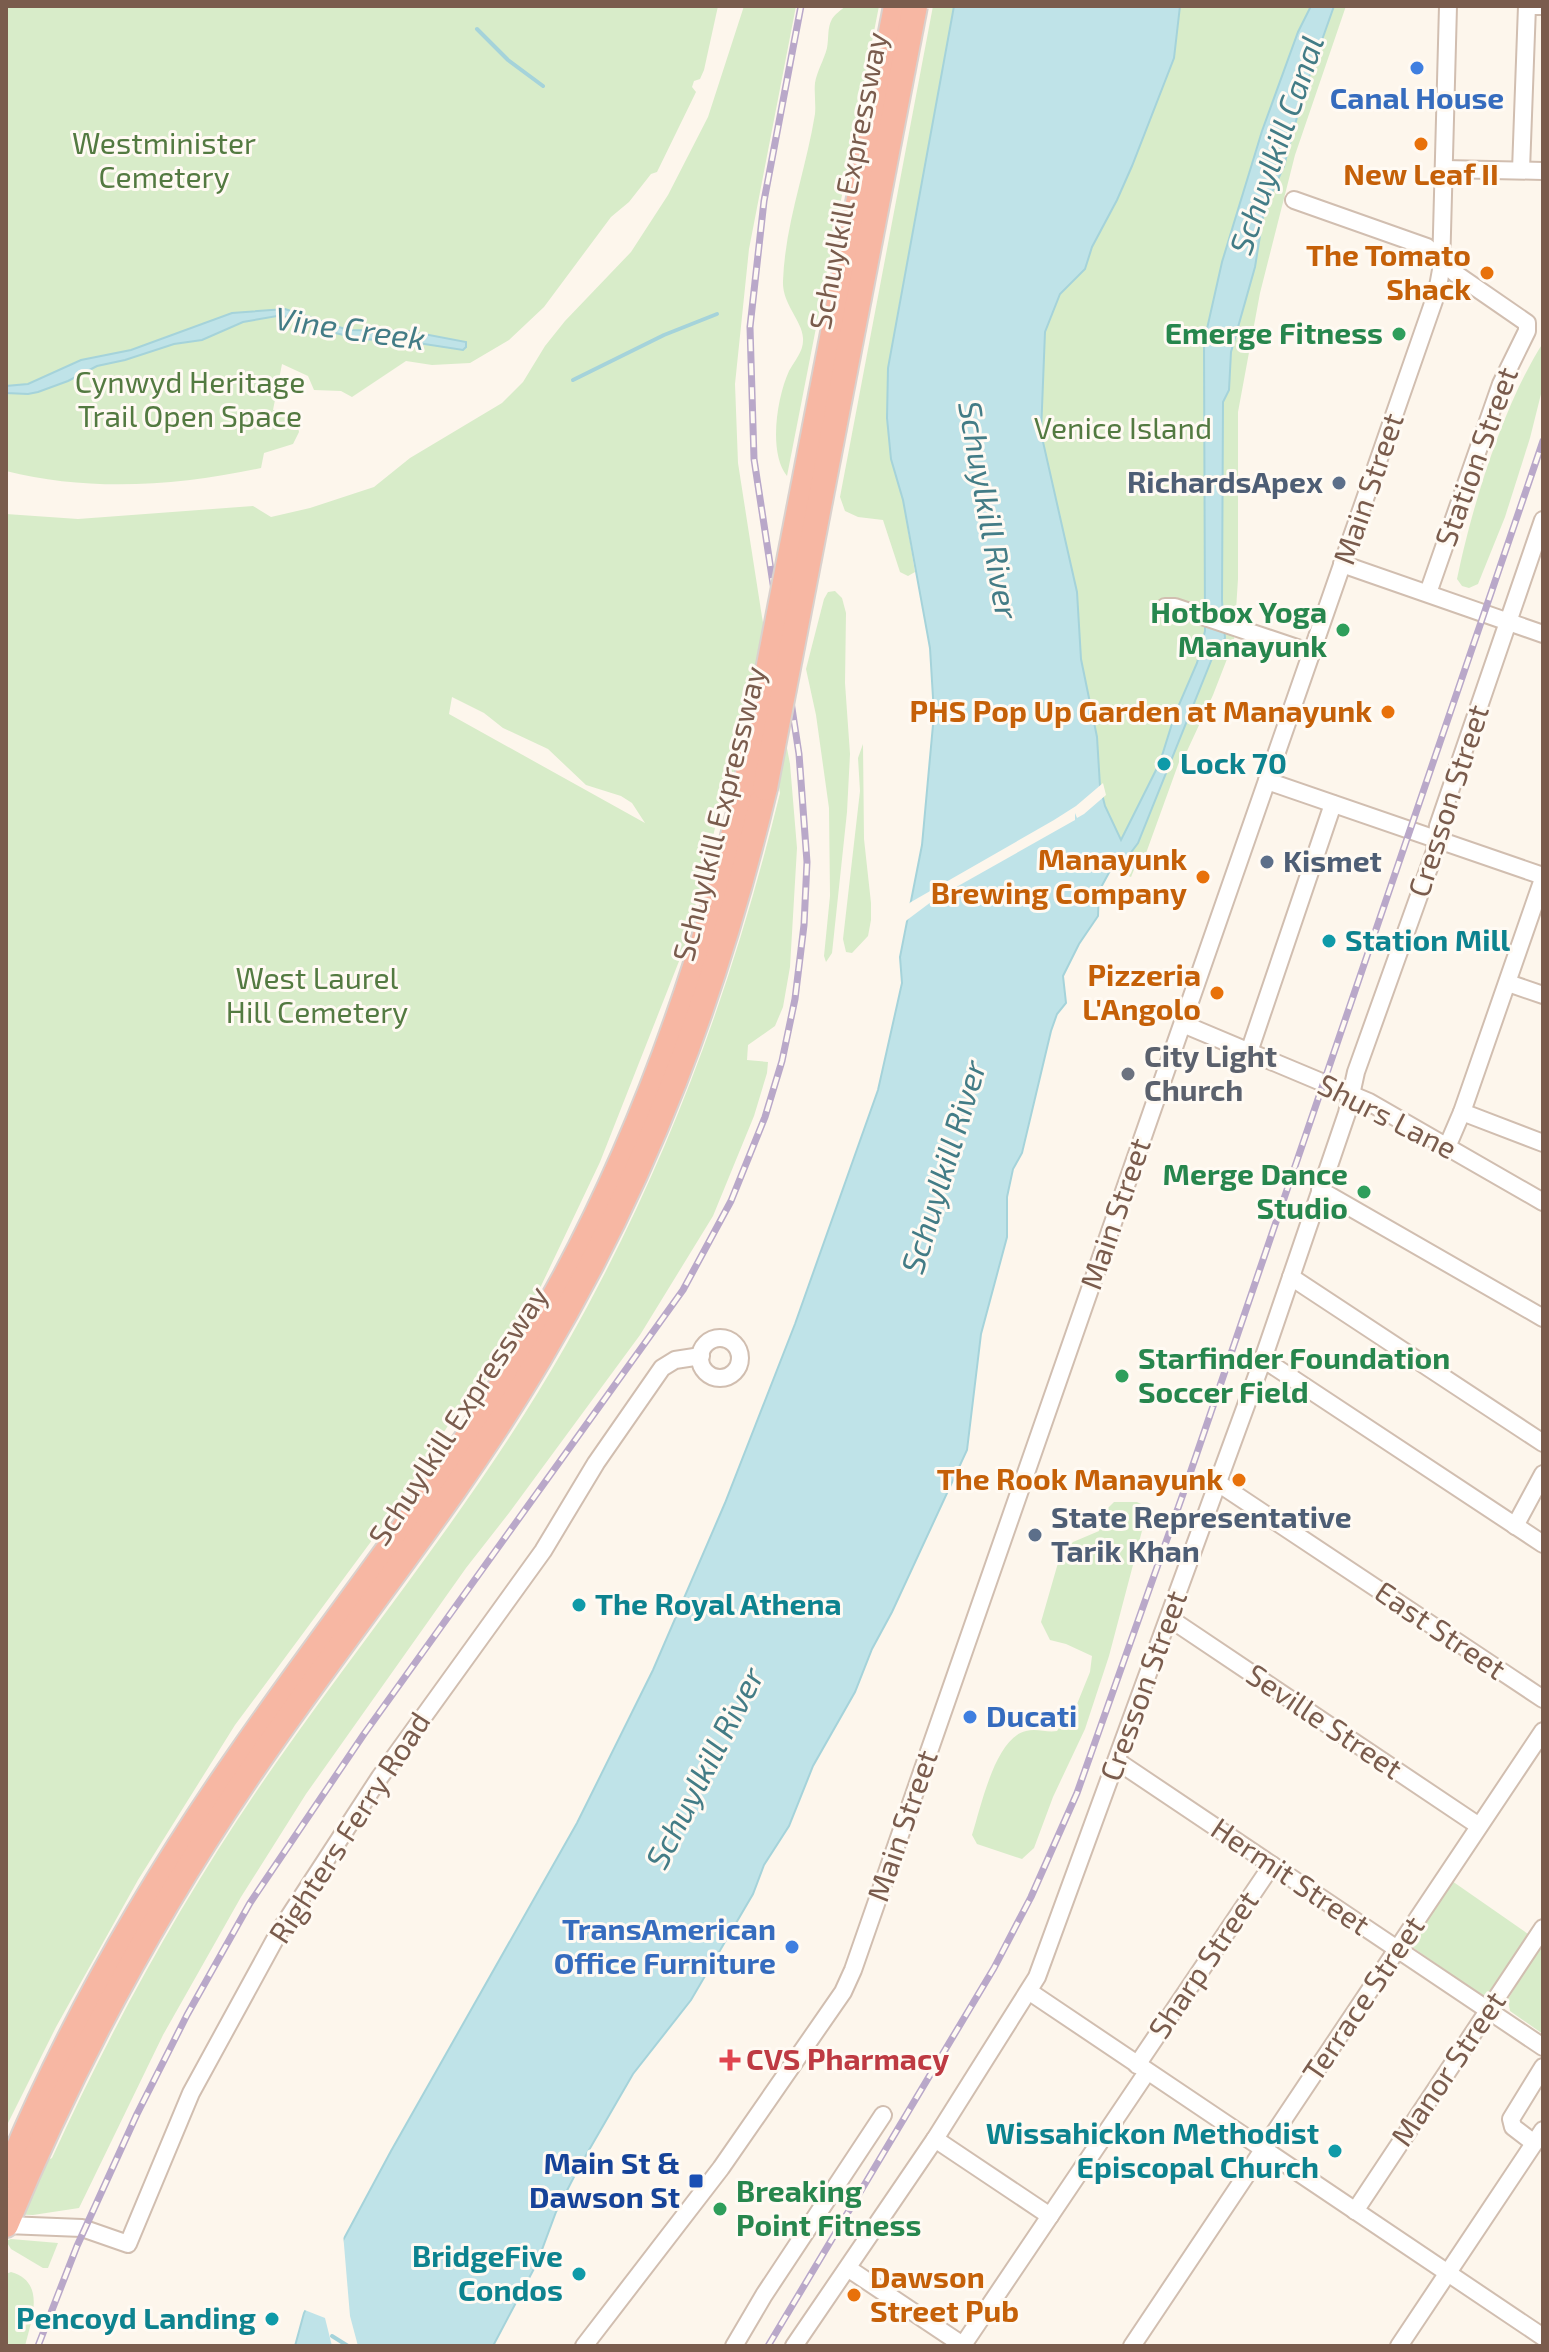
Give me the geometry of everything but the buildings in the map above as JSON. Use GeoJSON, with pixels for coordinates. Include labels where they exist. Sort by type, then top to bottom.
{"type":"FeatureCollection","features":[{"type":"Feature","properties":{"kind":"highway","name":"Schuylkill Expressway"},"geometry":{"type":"LineString","coordinates":[[6,2177],[28,2148],[86,2049],[168,1899],[260,1758],[496,1428],[579,1290],[614,1222],[675,1086],[744,874],[755,786],[896,6]]}},
{"type":"Feature","properties":{"kind":"highway","name":"Schuylkill Expressway"},"geometry":{"type":"LineString","coordinates":[[755,786],[915,6]]}},
{"type":"Feature","properties":{"kind":"highway","name":"Schuylkill Expressway"},"geometry":{"type":"LineString","coordinates":[[6,2225],[28,2148]]}},
{"type":"Feature","properties":{"kind":"street","name":"Main Street"},"geometry":{"type":"LineString","coordinates":[[584,2346],[721,2168],[849,1981],[1436,297],[1441,259],[1448,6]]}},
{"type":"Feature","properties":{"kind":"street"},"geometry":{"type":"LineString","coordinates":[[1521,170],[1529,6],[1543,6]]}},
{"type":"Feature","properties":{"kind":"street"},"geometry":{"type":"LineString","coordinates":[[1444,169],[1543,171]]}},
{"type":"Feature","properties":{"kind":"street"},"geometry":{"type":"LineString","coordinates":[[1294,200],[1421,245],[1441,259]]}},
{"type":"Feature","properties":{"kind":"street","name":"Station Street"},"geometry":{"type":"LineString","coordinates":[[1428,593],[1501,384],[1527,331],[1527,323],[1456,274],[1441,259]]}},
{"type":"Feature","properties":{"kind":"street","name":"Cresson Street"},"geometry":{"type":"LineString","coordinates":[[794,2346],[849,2269],[1030,1992],[1263,1359],[1437,840],[1438,826],[1543,520]]}},
{"type":"Feature","properties":{"kind":"street"},"geometry":{"type":"LineString","coordinates":[[1342,564],[1543,634]]}},
{"type":"Feature","properties":{"kind":"street"},"geometry":{"type":"LineString","coordinates":[[1165,607],[1175,607],[1312,653]]}},
{"type":"Feature","properties":{"kind":"street"},"geometry":{"type":"LineString","coordinates":[[1267,781],[1543,878],[1447,1147]]}},
{"type":"Feature","properties":{"kind":"street"},"geometry":{"type":"LineString","coordinates":[[1249,1052],[1333,804]]}},
{"type":"Feature","properties":{"kind":"street"},"geometry":{"type":"LineString","coordinates":[[1508,983],[1543,995]]}},
{"type":"Feature","properties":{"kind":"street","name":"Shurs Lane"},"geometry":{"type":"LineString","coordinates":[[1183,1024],[1350,1093],[1543,1202]]}},
{"type":"Feature","properties":{"kind":"street"},"geometry":{"type":"LineString","coordinates":[[1462,1112],[1543,1143]]}},
{"type":"Feature","properties":{"kind":"street"},"geometry":{"type":"LineString","coordinates":[[1320,1190],[1543,1318]]}},
{"type":"Feature","properties":{"kind":"street"},"geometry":{"type":"LineString","coordinates":[[1291,1277],[1543,1443]]}},
{"type":"Feature","properties":{"kind":"street","name":"Righters Ferry Road"},"geometry":{"type":"LineString","coordinates":[[6,2225],[82,2228],[128,2244],[191,2093],[301,1897],[380,1777],[535,1562],[596,1463],[662,1368],[675,1360],[701,1356]]}},
{"type":"Feature","properties":{"kind":"street"},"geometry":{"type":"LineString","coordinates":[[1263,1359],[1543,1544]]}},
{"type":"Feature","properties":{"kind":"street"},"geometry":{"type":"LineString","coordinates":[[1515,1526],[1543,1474]]}},
{"type":"Feature","properties":{"kind":"street","name":"East Street"},"geometry":{"type":"LineString","coordinates":[[1218,1483],[1543,1699]]}},
{"type":"Feature","properties":{"kind":"street","name":"Seville Street"},"geometry":{"type":"LineString","coordinates":[[1169,1618],[1479,1826]]}},
{"type":"Feature","properties":{"kind":"street","name":"Terrace Street"},"geometry":{"type":"LineString","coordinates":[[1132,2346],[1543,1731]]}},
{"type":"Feature","properties":{"kind":"street","name":"Hermit Street"},"geometry":{"type":"LineString","coordinates":[[1117,1761],[1543,2047]]}},
{"type":"Feature","properties":{"kind":"street","name":"Sharp Street"},"geometry":{"type":"LineString","coordinates":[[963,2346],[1050,2216],[1272,1865]]}},
{"type":"Feature","properties":{"kind":"street","name":"Manor Street"},"geometry":{"type":"LineString","coordinates":[[1355,2211],[1543,1928]]}},
{"type":"Feature","properties":{"kind":"street"},"geometry":{"type":"LineString","coordinates":[[1030,1992],[1543,2337]]}},
{"type":"Feature","properties":{"kind":"street"},"geometry":{"type":"LineString","coordinates":[[1399,2346],[1539,2137],[1513,2127],[1511,2119],[1543,2067]]}},
{"type":"Feature","properties":{"kind":"street"},"geometry":{"type":"LineString","coordinates":[[734,2346],[764,2295],[883,2115]]}},
{"type":"Feature","properties":{"kind":"street"},"geometry":{"type":"LineString","coordinates":[[935,2139],[1050,2216]]}},
{"type":"Feature","properties":{"kind":"street"},"geometry":{"type":"LineString","coordinates":[[849,2269],[963,2346]]}},
{"type":"Feature","properties":{"kind":"green space","name":"Westminister Cemetery"},"geometry":{"type":"Polygon","coordinates":[[[6,6],[718,6],[704,70],[692,87],[696,92],[657,172],[651,174],[629,202],[611,217],[544,307],[509,340],[470,363],[432,365],[406,361],[352,397],[341,391],[314,390],[308,376],[282,364],[273,410],[287,413],[296,422],[299,432],[293,444],[264,453],[261,468],[198,479],[101,484],[37,478],[6,471],[6,6]]]}},
{"type":"Feature","properties":{"kind":"green space","name":"West Laurel Hill Cemetery"},"geometry":{"type":"Polygon","coordinates":[[[744,6],[796,6],[749,249],[735,384],[738,463],[762,617],[790,764],[797,848],[790,967],[783,1007],[775,1026],[748,1045],[747,1060],[768,1062],[754,1116],[713,1216],[640,1335],[466,1568],[306,1794],[241,1897],[163,2035],[79,2208],[33,2215],[6,2214],[6,2145],[48,2160],[52,2158],[128,2005],[213,1858],[276,1763],[499,1453],[566,1345],[602,1279],[665,1145],[718,1007],[741,937],[780,793],[779,787],[728,777],[685,946],[600,1162],[541,1286],[484,1382],[453,1418],[387,1520],[235,1725],[138,1880],[56,2027],[6,2127],[6,514],[78,519],[253,506],[271,517],[374,487],[410,458],[502,403],[523,382],[565,321],[631,252],[668,195],[708,117],[744,6]],[[452,697],[449,714],[645,823],[632,803],[621,796],[586,785],[548,749],[503,728],[484,713],[452,697]]]}},
{"type":"Feature","properties":{"kind":"green space"},"geometry":{"type":"Polygon","coordinates":[[[846,6],[879,6],[787,476],[778,454],[776,425],[785,382],[801,351],[803,338],[784,289],[785,260],[815,114],[816,79],[827,48],[830,22],[846,6]]]}},
{"type":"Feature","properties":{"kind":"green space"},"geometry":{"type":"Polygon","coordinates":[[[933,6],[954,6],[898,311],[891,459],[903,500],[915,572],[908,576],[900,572],[883,520],[858,517],[845,511],[840,497],[933,6]]]}},
{"type":"Feature","properties":{"kind":"green space","name":"Venice Island"},"geometry":{"type":"Polygon","coordinates":[[[1180,6],[1346,6],[1295,155],[1260,293],[1238,412],[1238,579],[1234,641],[1213,695],[1187,751],[1183,751],[1145,856],[1137,862],[1131,877],[1117,871],[1123,847],[1100,786],[1097,737],[1081,659],[1077,592],[1041,433],[1045,332],[1060,294],[1085,269],[1092,247],[1132,166],[1174,58],[1180,6]]]}},
{"type":"Feature","properties":{"kind":"green space"},"geometry":{"type":"Polygon","coordinates":[[[1543,343],[1543,386],[1505,517],[1478,584],[1469,588],[1462,586],[1457,579],[1491,457],[1515,396],[1543,343]]]}},
{"type":"Feature","properties":{"kind":"green space"},"geometry":{"type":"Polygon","coordinates":[[[835,591],[842,598],[846,613],[845,683],[850,754],[832,953],[826,962],[830,896],[829,808],[806,669],[824,599],[828,592],[835,591]]]}},
{"type":"Feature","properties":{"kind":"green space"},"geometry":{"type":"Polygon","coordinates":[[[863,744],[864,839],[871,920],[868,936],[852,953],[846,952],[843,939],[860,791],[858,758],[863,744]]]}},
{"type":"Feature","properties":{"kind":"green space"},"geometry":{"type":"Polygon","coordinates":[[[1114,1502],[1141,1504],[1145,1516],[1143,1527],[1109,1656],[1085,1729],[1053,1797],[1034,1848],[1022,1859],[977,1844],[972,1835],[991,1775],[1006,1746],[1015,1736],[1026,1731],[1057,1731],[1075,1709],[1090,1672],[1092,1656],[1050,1640],[1041,1622],[1060,1556],[1073,1542],[1099,1531],[1106,1510],[1114,1502]]]}},
{"type":"Feature","properties":{"kind":"green space"},"geometry":{"type":"Polygon","coordinates":[[[1452,1881],[1531,1936],[1489,1997],[1484,1997],[1412,1947],[1413,1939],[1452,1881]]]}},
{"type":"Feature","properties":{"kind":"green space"},"geometry":{"type":"Polygon","coordinates":[[[1543,1942],[1543,2034],[1510,2011],[1508,1999],[1543,1942]]]}},
{"type":"Feature","properties":{"kind":"green space"},"geometry":{"type":"Polygon","coordinates":[[[6,2241],[58,2243],[48,2268],[43,2268],[11,2249],[6,2241]]]}},
{"type":"Feature","properties":{"kind":"green space"},"geometry":{"type":"Polygon","coordinates":[[[11,2272],[22,2277],[33,2293],[33,2314],[25,2346],[6,2346],[6,2274],[11,2272]]]}},
{"type":"Feature","properties":{"kind":"water"},"geometry":{"type":"Polygon","coordinates":[[[954,6],[1180,6],[1174,58],[1132,166],[1092,247],[1085,269],[1060,294],[1045,332],[1041,433],[1077,592],[1081,659],[1097,737],[1100,786],[1105,806],[1121,840],[1160,762],[1175,714],[1197,663],[1205,631],[1204,342],[1222,262],[1262,131],[1298,32],[1311,6],[1334,6],[1304,91],[1284,166],[1264,211],[1255,267],[1231,352],[1229,390],[1223,402],[1222,601],[1225,638],[1215,651],[1138,843],[1117,871],[1111,869],[1099,891],[1098,916],[1063,976],[1066,1003],[1057,1014],[1051,1031],[1022,1153],[1013,1169],[1007,1197],[1007,1237],[981,1334],[967,1450],[872,1649],[855,1692],[813,1766],[789,1826],[764,1865],[753,1894],[691,2000],[633,2074],[578,2169],[556,2212],[537,2263],[493,2346],[295,2346],[304,2313],[391,2151],[577,1823],[653,1670],[725,1503],[795,1324],[878,1090],[902,983],[900,957],[922,845],[934,714],[930,648],[903,500],[891,459],[887,418],[888,368],[954,6]]]}},
{"type":"Feature","properties":{"kind":"water"},"geometry":{"type":"Polygon","coordinates":[[[285,309],[348,330],[408,331],[466,342],[466,347],[463,350],[405,341],[360,339],[327,331],[301,318],[277,316],[243,322],[202,340],[174,344],[97,366],[38,392],[6,393],[6,386],[28,384],[81,360],[131,350],[232,313],[285,309]]]}},
{"type":"Feature","properties":{"kind":"pier"},"geometry":{"type":"Polygon","coordinates":[[[1103,783],[1106,795],[1084,814],[1077,818],[1075,813],[1075,820],[935,899],[903,923],[907,905],[911,902],[1054,820],[1103,783]]]}},
{"type":"Feature","properties":{"kind":"pier"},"geometry":{"type":"Polygon","coordinates":[[[343,2233],[350,2316],[358,2346],[332,2346],[325,2318],[302,2309],[343,2233]]]}},
{"type":"Feature","properties":{"kind":"waterway"},"geometry":{"type":"LineString","coordinates":[[477,29],[508,60],[543,86]]}},
{"type":"Feature","properties":{"kind":"waterway","name":"Vine Creek"},"geometry":{"type":"LineString","coordinates":[[573,380],[664,335],[717,314]]}},
{"type":"Feature","properties":{"kind":"waterway"},"geometry":{"type":"LineString","coordinates":[[332,2336],[348,2346]]}},
{"type":"Feature","properties":{"kind":"railway"},"geometry":{"type":"LineString","coordinates":[[38,2346],[77,2246],[137,2114],[187,2015],[250,1903],[364,1734],[683,1290],[731,1201],[765,1117],[782,1061],[795,999],[804,925],[807,862],[799,754],[754,459],[750,327],[764,201],[801,6]]}},
{"type":"Feature","properties":{"kind":"railway"},"geometry":{"type":"LineString","coordinates":[[768,2346],[994,1968],[1031,1897],[1077,1793],[1183,1494],[1543,441]]}},
{"type":"Feature","properties":{"kind":"place","name":"Canal House"},"geometry":{"type":"Point","coordinates":[1417,68]}},
{"type":"Feature","properties":{"kind":"place","name":"New Leaf II"},"geometry":{"type":"Point","coordinates":[1421,144]}},
{"type":"Feature","properties":{"kind":"place","name":"The Tomato Shack"},"geometry":{"type":"Point","coordinates":[1487,273]}},
{"type":"Feature","properties":{"kind":"place","name":"Emerge Fitness"},"geometry":{"type":"Point","coordinates":[1399,334]}},
{"type":"Feature","properties":{"kind":"place","name":"RichardsApex"},"geometry":{"type":"Point","coordinates":[1339,483]}},
{"type":"Feature","properties":{"kind":"place","name":"Hotbox Yoga Manayunk"},"geometry":{"type":"Point","coordinates":[1343,630]}},
{"type":"Feature","properties":{"kind":"place","name":"PHS Pop Up Garden at Manayunk"},"geometry":{"type":"Point","coordinates":[1388,712]}},
{"type":"Feature","properties":{"kind":"place","name":"Lock 70"},"geometry":{"type":"Point","coordinates":[1164,764]}},
{"type":"Feature","properties":{"kind":"place","name":"Kismet"},"geometry":{"type":"Point","coordinates":[1267,862]}},
{"type":"Feature","properties":{"kind":"place","name":"Manayunk Brewing Company"},"geometry":{"type":"Point","coordinates":[1203,877]}},
{"type":"Feature","properties":{"kind":"place","name":"Station Mill"},"geometry":{"type":"Point","coordinates":[1329,941]}},
{"type":"Feature","properties":{"kind":"place","name":"Pizzeria L'Angolo"},"geometry":{"type":"Point","coordinates":[1217,993]}},
{"type":"Feature","properties":{"kind":"place","name":"City Light Church"},"geometry":{"type":"Point","coordinates":[1128,1074]}},
{"type":"Feature","properties":{"kind":"place","name":"Merge Dance Studio"},"geometry":{"type":"Point","coordinates":[1364,1192]}},
{"type":"Feature","properties":{"kind":"place","name":"Starfinder Foundation Soccer Field"},"geometry":{"type":"Point","coordinates":[1122,1376]}},
{"type":"Feature","properties":{"kind":"place","name":"The Rook Manayunk"},"geometry":{"type":"Point","coordinates":[1239,1480]}},
{"type":"Feature","properties":{"kind":"place","name":"State Representative Tarik Khan"},"geometry":{"type":"Point","coordinates":[1035,1535]}},
{"type":"Feature","properties":{"kind":"place","name":"The Royal Athena"},"geometry":{"type":"Point","coordinates":[579,1605]}},
{"type":"Feature","properties":{"kind":"place","name":"Ducati"},"geometry":{"type":"Point","coordinates":[970,1717]}},
{"type":"Feature","properties":{"kind":"place","name":"TransAmerican Office Furniture"},"geometry":{"type":"Point","coordinates":[792,1947]}},
{"type":"Feature","properties":{"kind":"place","name":"CVS Pharmacy"},"geometry":{"type":"Point","coordinates":[730,2060]}},
{"type":"Feature","properties":{"kind":"place","name":"Wissahickon Methodist Episcopal Church"},"geometry":{"type":"Point","coordinates":[1335,2151]}},
{"type":"Feature","properties":{"kind":"place","name":"Main St & Dawson St"},"geometry":{"type":"Point","coordinates":[696,2181]}},
{"type":"Feature","properties":{"kind":"place","name":"Breaking Point Fitness"},"geometry":{"type":"Point","coordinates":[720,2209]}},
{"type":"Feature","properties":{"kind":"place","name":"BridgeFive Condos"},"geometry":{"type":"Point","coordinates":[579,2274]}},
{"type":"Feature","properties":{"kind":"place","name":"Dawson Street Pub"},"geometry":{"type":"Point","coordinates":[854,2295]}},
{"type":"Feature","properties":{"kind":"place","name":"Pencoyd Landing"},"geometry":{"type":"Point","coordinates":[272,2319]}},
{"type":"Feature","properties":{"kind":"water label","name":"Schuylkill Canal"},"geometry":{"type":"Point","coordinates":[1277,145]}},
{"type":"Feature","properties":{"kind":"water label","name":"Schuylkill River"},"geometry":{"type":"Point","coordinates":[988,510]}},
{"type":"Feature","properties":{"kind":"water label","name":"Schuylkill River"},"geometry":{"type":"Point","coordinates":[944,1167]}},
{"type":"Feature","properties":{"kind":"water label","name":"Schuylkill River"},"geometry":{"type":"Point","coordinates":[705,1768]}},
{"type":"Feature","properties":{"kind":"park label","name":"Cynwyd Heritage Trail Open Space"},"geometry":{"type":"Point","coordinates":[190,400]}}]}
